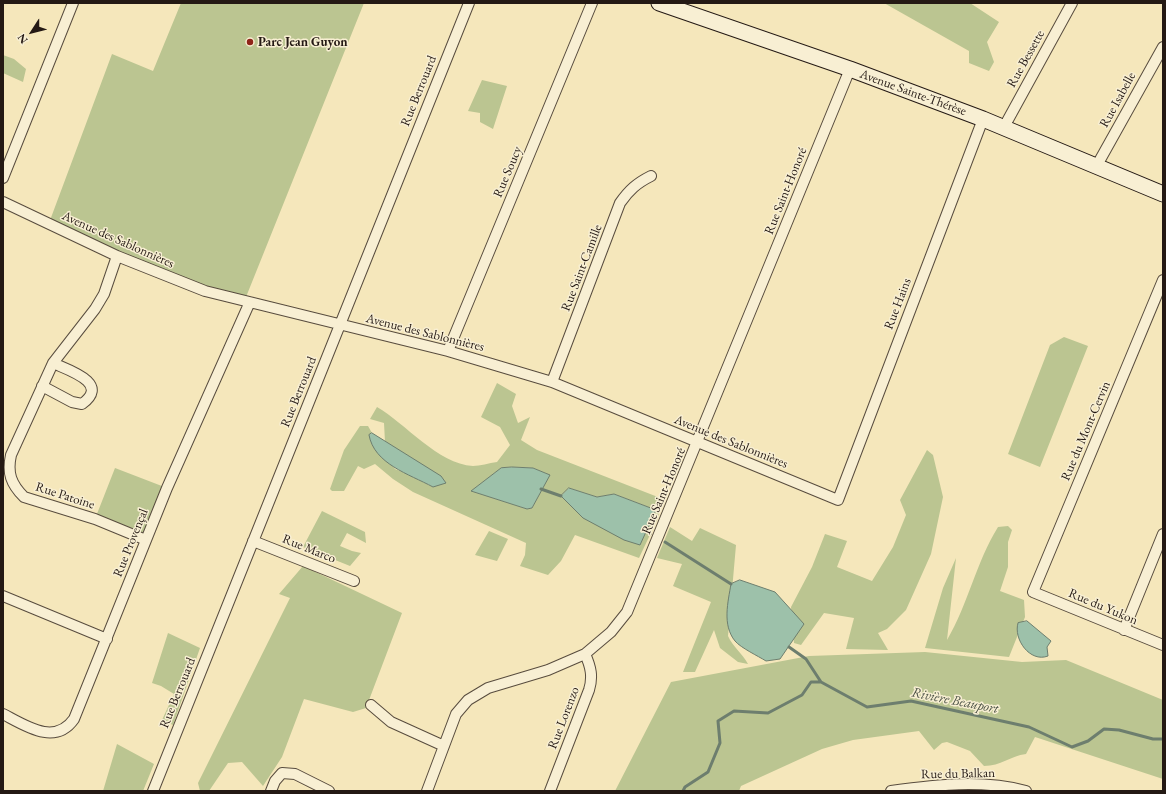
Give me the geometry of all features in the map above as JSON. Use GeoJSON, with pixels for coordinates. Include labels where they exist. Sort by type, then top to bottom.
{"type":"FeatureCollection","features":[{"type":"Feature","properties":{"kind":"street"},"geometry":{"type":"LineString","coordinates":[[3,178],[73,3]]}},
{"type":"Feature","properties":{"kind":"street","name":"Rue Berrouard"},"geometry":{"type":"LineString","coordinates":[[153,791],[469,3]]}},
{"type":"Feature","properties":{"kind":"street","name":"Rue Soucy"},"geometry":{"type":"LineString","coordinates":[[448,351],[592,3]]}},
{"type":"Feature","properties":{"kind":"street","name":"Avenue Sainte-Thérèse"},"geometry":{"type":"LineString","coordinates":[[659,3],[850,69],[983,118],[1163,194]]}},
{"type":"Feature","properties":{"kind":"street","name":"Rue Bessette"},"geometry":{"type":"LineString","coordinates":[[1004,127],[1072,3]]}},
{"type":"Feature","properties":{"kind":"street","name":"Rue Isabelle"},"geometry":{"type":"LineString","coordinates":[[1096,166],[1163,47]]}},
{"type":"Feature","properties":{"kind":"street","name":"Rue Saint-Honoré"},"geometry":{"type":"LineString","coordinates":[[427,791],[456,714],[468,700],[488,688],[548,670],[585,654],[611,632],[627,612],[698,443],[850,69]]}},
{"type":"Feature","properties":{"kind":"street","name":"Rue Hains"},"geometry":{"type":"LineString","coordinates":[[838,500],[983,118]]}},
{"type":"Feature","properties":{"kind":"street","name":"Rue Saint-Camille"},"geometry":{"type":"LineString","coordinates":[[552,382],[620,203],[627,192],[636,183],[651,176]]}},
{"type":"Feature","properties":{"kind":"street","name":"Avenue des Sablonnières"},"geometry":{"type":"LineString","coordinates":[[3,202],[117,256],[192,287],[249,304],[448,351],[552,382],[838,500]]}},
{"type":"Feature","properties":{"kind":"street","name":"Rue Patoine"},"geometry":{"type":"LineString","coordinates":[[117,256],[104,294],[95,309],[53,364],[42,386],[11,455],[9,466],[10,477],[15,488],[24,497],[95,519],[146,540]]}},
{"type":"Feature","properties":{"kind":"street","name":"Rue du Mont-Cervin"},"geometry":{"type":"LineString","coordinates":[[1034,592],[1163,280]]}},
{"type":"Feature","properties":{"kind":"street","name":"Rue Provençal"},"geometry":{"type":"LineString","coordinates":[[3,714],[40,732],[56,732],[69,726],[74,719],[146,540],[249,304]]}},
{"type":"Feature","properties":{"kind":"street"},"geometry":{"type":"LineString","coordinates":[[42,386],[72,402],[82,404],[88,400],[91,393],[88,380],[53,364]]}},
{"type":"Feature","properties":{"kind":"street"},"geometry":{"type":"LineString","coordinates":[[1124,630],[1163,534]]}},
{"type":"Feature","properties":{"kind":"street","name":"Rue Marco"},"geometry":{"type":"LineString","coordinates":[[253,541],[354,581]]}},
{"type":"Feature","properties":{"kind":"street","name":"Rue du Yukon"},"geometry":{"type":"LineString","coordinates":[[1034,592],[1163,645]]}},
{"type":"Feature","properties":{"kind":"street"},"geometry":{"type":"LineString","coordinates":[[3,596],[107,639]]}},
{"type":"Feature","properties":{"kind":"street","name":"Rue Lorenzo"},"geometry":{"type":"LineString","coordinates":[[550,791],[590,690],[592,680],[591,666],[585,654]]}},
{"type":"Feature","properties":{"kind":"street"},"geometry":{"type":"LineString","coordinates":[[371,706],[391,722],[444,746]]}},
{"type":"Feature","properties":{"kind":"street"},"geometry":{"type":"LineString","coordinates":[[270,791],[275,781],[282,773],[295,774],[329,791]]}},
{"type":"Feature","properties":{"kind":"street","name":"Rue du Balkan"},"geometry":{"type":"LineString","coordinates":[[891,791],[985,784],[1026,791]]}},
{"type":"Feature","properties":{"kind":"shaded area","name":"Parc Jean Guyon"},"geometry":{"type":"Polygon","coordinates":[[[181,3],[364,3],[244,302],[49,223],[112,54],[153,71],[181,3]]]}},
{"type":"Feature","properties":{"kind":"shaded area"},"geometry":{"type":"Polygon","coordinates":[[[884,3],[970,3],[999,22],[987,42],[994,62],[989,71],[969,63],[969,51],[884,3]]]}},
{"type":"Feature","properties":{"kind":"shaded area"},"geometry":{"type":"Polygon","coordinates":[[[3,55],[14,59],[26,69],[23,82],[3,73],[3,55]]]}},
{"type":"Feature","properties":{"kind":"shaded area"},"geometry":{"type":"Polygon","coordinates":[[[482,80],[507,86],[493,129],[480,122],[480,113],[468,111],[482,80]]]}},
{"type":"Feature","properties":{"kind":"shaded area"},"geometry":{"type":"Polygon","coordinates":[[[1064,337],[1088,346],[1040,467],[1008,454],[1050,345],[1064,337]]]}},
{"type":"Feature","properties":{"kind":"shaded area"},"geometry":{"type":"Polygon","coordinates":[[[497,383],[516,394],[512,406],[518,423],[530,417],[521,440],[537,450],[663,499],[657,520],[639,558],[575,535],[561,561],[548,575],[520,566],[525,555],[526,543],[413,492],[393,479],[375,464],[364,469],[358,466],[344,491],[332,491],[330,489],[344,450],[360,426],[368,426],[372,433],[369,435],[395,469],[433,487],[415,460],[385,442],[384,423],[370,419],[377,407],[435,451],[460,464],[473,466],[497,462],[510,445],[500,427],[481,417],[497,383]],[[501,468],[472,491],[527,509],[532,508],[549,475],[533,468],[501,468]],[[569,488],[561,496],[656,510],[614,494],[597,497],[569,488]]]}},
{"type":"Feature","properties":{"kind":"shaded area"},"geometry":{"type":"Polygon","coordinates":[[[372,433],[441,476],[446,483],[433,487],[385,461],[372,445],[369,435],[372,433]]]}},
{"type":"Feature","properties":{"kind":"shaded area"},"geometry":{"type":"Polygon","coordinates":[[[927,450],[933,455],[943,497],[931,554],[906,610],[887,629],[878,633],[888,650],[846,649],[854,618],[824,613],[801,645],[794,643],[791,607],[812,567],[825,534],[847,541],[837,567],[872,581],[893,547],[906,515],[900,500],[927,450]]]}},
{"type":"Feature","properties":{"kind":"shaded area"},"geometry":{"type":"Polygon","coordinates":[[[115,468],[167,488],[146,540],[95,519],[115,468]]]}},
{"type":"Feature","properties":{"kind":"shaded area"},"geometry":{"type":"Polygon","coordinates":[[[501,468],[533,468],[550,475],[532,508],[527,509],[471,491],[501,468]]]}},
{"type":"Feature","properties":{"kind":"shaded area"},"geometry":{"type":"Polygon","coordinates":[[[569,488],[597,497],[614,494],[656,510],[640,545],[624,540],[583,518],[561,496],[569,488]]]}},
{"type":"Feature","properties":{"kind":"shaded area"},"geometry":{"type":"Polygon","coordinates":[[[322,511],[365,532],[366,543],[347,533],[340,546],[361,553],[350,566],[303,547],[322,511]]]}},
{"type":"Feature","properties":{"kind":"shaded area"},"geometry":{"type":"Polygon","coordinates":[[[1008,526],[1012,530],[1008,542],[1008,567],[1000,591],[1024,600],[1025,617],[1009,657],[925,648],[943,588],[956,558],[947,640],[961,612],[990,540],[998,527],[1008,526]]]}},
{"type":"Feature","properties":{"kind":"shaded area"},"geometry":{"type":"Polygon","coordinates":[[[670,527],[692,541],[700,528],[736,545],[728,636],[748,664],[738,662],[720,648],[714,630],[695,672],[683,672],[711,602],[673,586],[682,564],[657,558],[670,527]]]}},
{"type":"Feature","properties":{"kind":"shaded area"},"geometry":{"type":"Polygon","coordinates":[[[489,531],[508,539],[497,561],[475,555],[489,531]]]}},
{"type":"Feature","properties":{"kind":"shaded area"},"geometry":{"type":"Polygon","coordinates":[[[303,566],[402,613],[366,708],[353,712],[304,699],[282,757],[263,786],[242,762],[228,763],[209,791],[200,791],[198,783],[290,598],[279,594],[303,566]]]}},
{"type":"Feature","properties":{"kind":"shaded area"},"geometry":{"type":"Polygon","coordinates":[[[740,580],[775,592],[804,624],[780,659],[766,661],[741,646],[731,635],[728,628],[727,613],[731,584],[740,580]]]}},
{"type":"Feature","properties":{"kind":"shaded area"},"geometry":{"type":"Polygon","coordinates":[[[1027,621],[1051,641],[1047,647],[1048,656],[1035,656],[1024,648],[1018,636],[1017,629],[1018,623],[1027,621]]]}},
{"type":"Feature","properties":{"kind":"shaded area"},"geometry":{"type":"Polygon","coordinates":[[[168,633],[200,648],[173,725],[162,720],[174,694],[161,686],[152,683],[168,633]]]}},
{"type":"Feature","properties":{"kind":"shaded area"},"geometry":{"type":"Polygon","coordinates":[[[925,652],[1022,662],[1066,660],[1163,700],[1163,779],[1035,737],[1026,754],[990,766],[984,766],[970,751],[947,742],[942,743],[934,750],[919,731],[853,740],[822,749],[741,786],[739,791],[615,791],[671,682],[809,656],[925,652]]]}},
{"type":"Feature","properties":{"kind":"shaded area"},"geometry":{"type":"Polygon","coordinates":[[[117,744],[154,764],[143,791],[103,791],[117,744]]]}},
{"type":"Feature","properties":{"kind":"waterway"},"geometry":{"type":"LineString","coordinates":[[541,489],[561,496]]}},
{"type":"Feature","properties":{"kind":"waterway"},"geometry":{"type":"LineString","coordinates":[[665,542],[731,584]]}},
{"type":"Feature","properties":{"kind":"waterway"},"geometry":{"type":"LineString","coordinates":[[789,647],[806,659],[821,682]]}},
{"type":"Feature","properties":{"kind":"waterway","name":"Rivière Beauport"},"geometry":{"type":"LineString","coordinates":[[683,791],[685,787],[708,772],[720,743],[718,721],[734,711],[768,713],[802,695],[811,682],[821,682],[867,707],[911,701],[1029,727],[1072,747],[1088,741],[1104,729],[1119,730],[1153,739],[1163,739]]}},
{"type":"Feature","properties":{"kind":"place","name":"Parc Jean Guyon"},"geometry":{"type":"Point","coordinates":[250,42]}}]}
